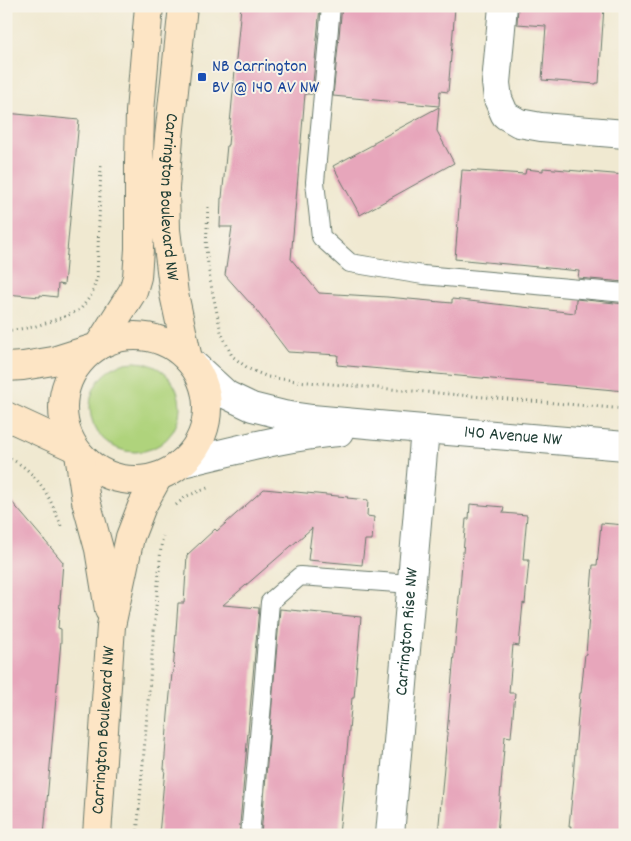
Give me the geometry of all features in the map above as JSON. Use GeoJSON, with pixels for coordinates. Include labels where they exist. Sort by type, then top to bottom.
{"type":"FeatureCollection","features":[{"type":"Feature","properties":{"kind":"street","name":"Carrington Boulevard NW"},"geometry":{"type":"LineString","coordinates":[[96,347],[133,291],[138,277],[140,112],[150,6]]}},
{"type":"Feature","properties":{"kind":"street","name":"Carrington Boulevard NW"},"geometry":{"type":"LineString","coordinates":[[183,6],[165,188],[166,230],[174,294],[190,361]]}},
{"type":"Feature","properties":{"kind":"street"},"geometry":{"type":"LineString","coordinates":[[503,6],[496,83],[498,98],[505,115],[519,123],[541,127],[625,134]]}},
{"type":"Feature","properties":{"kind":"street","name":"140 Avenue NW"},"geometry":{"type":"LineString","coordinates":[[6,367],[53,361],[122,336],[146,336],[169,344],[228,395],[252,407],[284,415],[625,446]]}},
{"type":"Feature","properties":{"kind":"street","name":"140 Avenue NW"},"geometry":{"type":"LineString","coordinates":[[96,347],[72,370],[63,398],[64,427],[76,450],[92,466],[107,476],[133,481],[158,477],[182,463],[277,441],[318,434],[413,428]]}},
{"type":"Feature","properties":{"kind":"street","name":"140 Avenue NW"},"geometry":{"type":"LineString","coordinates":[[182,463],[199,442],[207,416],[205,388],[190,361]]}},
{"type":"Feature","properties":{"kind":"street","name":"140 Avenue NW"},"geometry":{"type":"LineString","coordinates":[[6,416],[76,450]]}},
{"type":"Feature","properties":{"kind":"street","name":"Carrington Rise NW"},"geometry":{"type":"LineString","coordinates":[[390,835],[412,584],[413,428]]}},
{"type":"Feature","properties":{"kind":"street","name":"Carrington Boulevard NW"},"geometry":{"type":"LineString","coordinates":[[76,450],[86,501],[99,549],[111,626]]}},
{"type":"Feature","properties":{"kind":"street","name":"Carrington Boulevard NW"},"geometry":{"type":"LineString","coordinates":[[97,835],[111,626],[130,537],[142,506],[158,477]]}},
{"type":"Feature","properties":{"kind":"lane"},"geometry":{"type":"LineString","coordinates":[[331,6],[315,182],[321,237],[350,263],[423,275],[625,293]]}},
{"type":"Feature","properties":{"kind":"lane"},"geometry":{"type":"LineString","coordinates":[[250,835],[270,602],[300,576],[412,584]]}},
{"type":"Feature","properties":{"kind":"path"},"geometry":{"type":"LineString","coordinates":[[6,331],[33,327],[80,310],[92,294],[97,277],[101,166]]}},
{"type":"Feature","properties":{"kind":"path"},"geometry":{"type":"LineString","coordinates":[[208,207],[206,248],[220,332],[232,356],[249,369],[268,377],[296,380],[625,409]]}},
{"type":"Feature","properties":{"kind":"path"},"geometry":{"type":"LineString","coordinates":[[252,407],[260,374]]}},
{"type":"Feature","properties":{"kind":"path"},"geometry":{"type":"LineString","coordinates":[[174,506],[187,496],[211,487]]}},
{"type":"Feature","properties":{"kind":"path"},"geometry":{"type":"LineString","coordinates":[[137,835],[163,535]]}},
{"type":"Feature","properties":{"kind":"green space"},"geometry":{"type":"Polygon","coordinates":[[[126,362],[144,362],[160,369],[173,382],[180,398],[180,416],[173,432],[160,445],[144,452],[126,452],[110,445],[97,432],[90,416],[90,398],[97,382],[110,369],[126,362]]]}},
{"type":"Feature","properties":{"kind":"building"},"geometry":{"type":"Polygon","coordinates":[[[241,6],[320,6],[312,94],[305,94],[291,259],[319,293],[452,303],[452,299],[575,313],[576,299],[625,304],[625,391],[337,365],[338,355],[288,352],[250,302],[225,275],[232,227],[220,227],[221,198],[241,6]]]}},
{"type":"Feature","properties":{"kind":"building"},"geometry":{"type":"Polygon","coordinates":[[[342,6],[440,6],[455,8],[448,92],[440,91],[439,106],[333,96],[342,6]]]}},
{"type":"Feature","properties":{"kind":"building"},"geometry":{"type":"Polygon","coordinates":[[[518,6],[604,6],[599,83],[542,80],[546,26],[517,24],[518,6]]]}},
{"type":"Feature","properties":{"kind":"building"},"geometry":{"type":"Polygon","coordinates":[[[439,107],[437,131],[454,163],[360,215],[333,166],[439,107]]]}},
{"type":"Feature","properties":{"kind":"building"},"geometry":{"type":"Polygon","coordinates":[[[6,113],[79,120],[64,285],[58,284],[57,297],[6,294],[6,113]]]}},
{"type":"Feature","properties":{"kind":"building"},"geometry":{"type":"Polygon","coordinates":[[[543,168],[625,175],[625,282],[578,278],[579,271],[455,259],[462,170],[525,174],[526,169],[543,171],[543,168]]]}},
{"type":"Feature","properties":{"kind":"building"},"geometry":{"type":"Polygon","coordinates":[[[264,489],[368,500],[367,516],[374,517],[372,540],[365,540],[362,565],[308,560],[312,528],[223,605],[259,608],[239,835],[159,835],[178,603],[184,603],[187,555],[215,529],[217,531],[264,489]]]}},
{"type":"Feature","properties":{"kind":"building"},"geometry":{"type":"Polygon","coordinates":[[[6,495],[63,562],[58,628],[61,629],[61,641],[44,835],[6,835],[6,495]]]}},
{"type":"Feature","properties":{"kind":"building"},"geometry":{"type":"Polygon","coordinates":[[[470,504],[504,507],[503,513],[527,515],[523,560],[529,560],[525,604],[523,603],[519,646],[513,645],[509,693],[515,693],[511,737],[505,736],[497,835],[438,835],[466,519],[469,519],[470,504]]]}},
{"type":"Feature","properties":{"kind":"building"},"geometry":{"type":"Polygon","coordinates":[[[601,523],[625,525],[625,835],[570,835],[571,826],[569,826],[580,693],[586,654],[593,565],[597,565],[601,523]]]}},
{"type":"Feature","properties":{"kind":"building"},"geometry":{"type":"Polygon","coordinates":[[[280,609],[361,617],[339,835],[261,835],[280,609]]]}},
{"type":"Feature","properties":{"kind":"place","name":"NB Carrington BV @ 140 AV NW"},"geometry":{"type":"Point","coordinates":[202,77]}}]}
